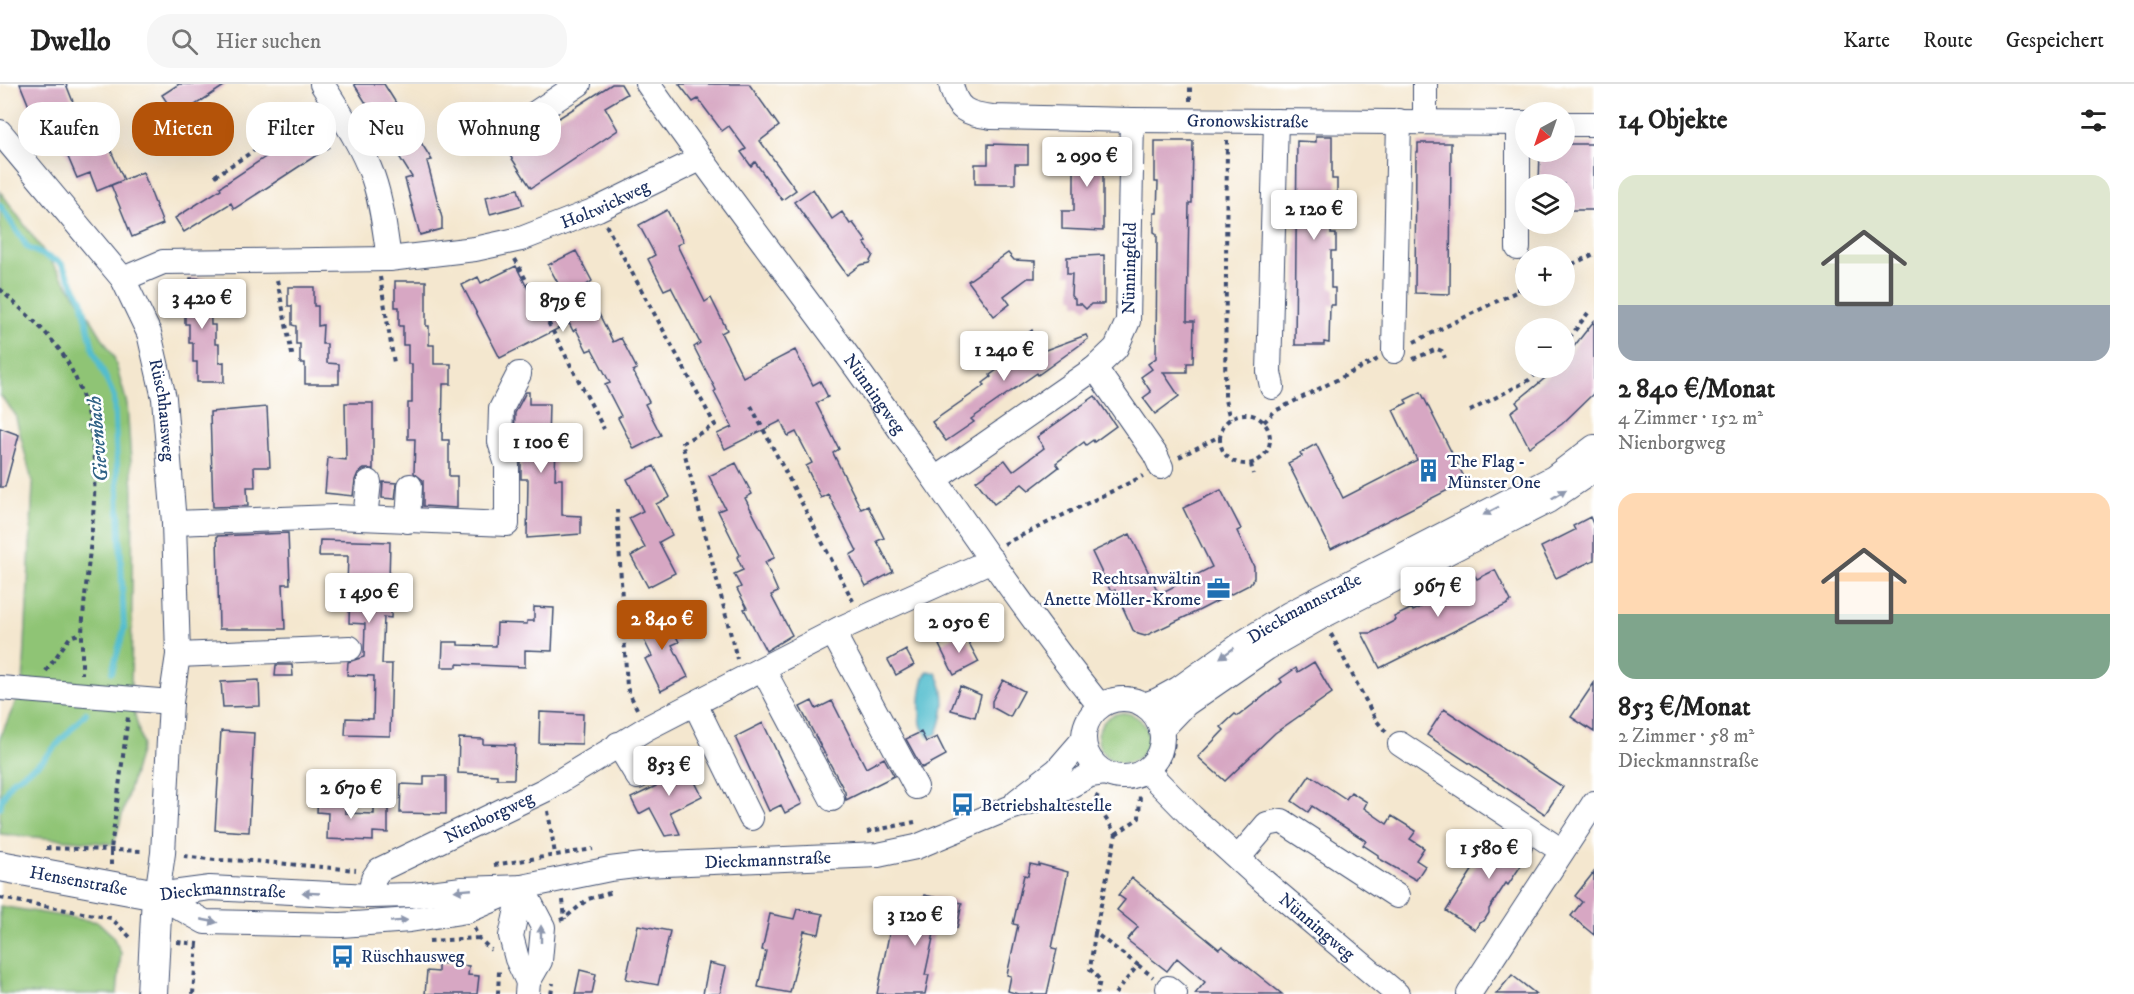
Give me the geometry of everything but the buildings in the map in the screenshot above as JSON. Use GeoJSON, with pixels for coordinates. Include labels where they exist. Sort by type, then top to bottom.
{"type":"FeatureCollection","features":[{"type":"Feature","properties":{"kind":"main road","name":"Hensenstraße"},"geometry":{"type":"LineString","coordinates":[[0,866],[157,895]]}},
{"type":"Feature","properties":{"kind":"main road","name":"Rüschhausweg"},"geometry":{"type":"LineString","coordinates":[[152,994],[157,895]]}},
{"type":"Feature","properties":{"kind":"street"},"geometry":{"type":"LineString","coordinates":[[552,102],[579,84]]}},
{"type":"Feature","properties":{"kind":"street","name":"Nünningweg"},"geometry":{"type":"LineString","coordinates":[[648,84],[700,159],[847,355],[1096,702]]}},
{"type":"Feature","properties":{"kind":"street","name":"Gronowskistraße"},"geometry":{"type":"LineString","coordinates":[[951,84],[954,98],[962,108],[975,115],[992,117],[1515,123]]}},
{"type":"Feature","properties":{"kind":"street"},"geometry":{"type":"LineString","coordinates":[[1425,84],[1425,121]]}},
{"type":"Feature","properties":{"kind":"street"},"geometry":{"type":"LineString","coordinates":[[327,92],[358,144],[373,177],[383,217],[383,259]]}},
{"type":"Feature","properties":{"kind":"street","name":"Nünningfeld"},"geometry":{"type":"LineString","coordinates":[[935,478],[1095,368],[1116,348],[1128,321],[1132,120]]}},
{"type":"Feature","properties":{"kind":"street"},"geometry":{"type":"LineString","coordinates":[[1272,387],[1269,372],[1276,121]]}},
{"type":"Feature","properties":{"kind":"street"},"geometry":{"type":"LineString","coordinates":[[1395,351],[1399,121]]}},
{"type":"Feature","properties":{"kind":"street"},"geometry":{"type":"LineString","coordinates":[[1575,124],[1594,124]]}},
{"type":"Feature","properties":{"kind":"street","name":"Rüschhausweg"},"geometry":{"type":"LineString","coordinates":[[0,132],[123,279],[149,333],[164,398],[174,523],[178,655],[171,702],[163,853],[157,895]]}},
{"type":"Feature","properties":{"kind":"street","name":"Holtwickweg"},"geometry":{"type":"LineString","coordinates":[[123,279],[163,262],[383,259],[475,249],[507,243],[597,209],[700,159]]}},
{"type":"Feature","properties":{"kind":"street"},"geometry":{"type":"LineString","coordinates":[[1518,246],[1521,162]]}},
{"type":"Feature","properties":{"kind":"street"},"geometry":{"type":"LineString","coordinates":[[1095,368],[1155,454],[1161,467]]}},
{"type":"Feature","properties":{"kind":"street"},"geometry":{"type":"LineString","coordinates":[[174,523],[335,516],[507,524],[507,465],[500,442],[501,410],[519,374]]}},
{"type":"Feature","properties":{"kind":"street","name":"Dieckmannstraße"},"geometry":{"type":"LineString","coordinates":[[1159,714],[1178,689],[1244,642],[1352,581],[1525,494],[1553,478],[1594,447]]}},
{"type":"Feature","properties":{"kind":"street","name":"Dieckmannstraße"},"geometry":{"type":"LineString","coordinates":[[1159,714],[1203,691],[1275,643],[1317,619],[1548,501],[1594,470]]}},
{"type":"Feature","properties":{"kind":"street"},"geometry":{"type":"LineString","coordinates":[[365,518],[369,482]]}},
{"type":"Feature","properties":{"kind":"street"},"geometry":{"type":"LineString","coordinates":[[408,521],[411,486]]}},
{"type":"Feature","properties":{"kind":"street","name":"Nienborgweg"},"geometry":{"type":"LineString","coordinates":[[370,896],[373,879],[379,870],[545,790],[647,728],[839,629],[990,556]]}},
{"type":"Feature","properties":{"kind":"street"},"geometry":{"type":"LineString","coordinates":[[839,629],[837,642],[916,787]]}},
{"type":"Feature","properties":{"kind":"street"},"geometry":{"type":"LineString","coordinates":[[178,655],[350,648]]}},
{"type":"Feature","properties":{"kind":"street"},"geometry":{"type":"LineString","coordinates":[[752,674],[832,799]]}},
{"type":"Feature","properties":{"kind":"street"},"geometry":{"type":"LineString","coordinates":[[0,688],[171,702]]}},
{"type":"Feature","properties":{"kind":"street"},"geometry":{"type":"LineString","coordinates":[[1074,744],[1090,760],[1100,777],[1147,778],[1162,741],[1159,714],[1133,701],[1122,699],[1096,702]]}},
{"type":"Feature","properties":{"kind":"street","name":"Dieckmannstraße"},"geometry":{"type":"LineString","coordinates":[[1007,809],[1057,770],[1085,727],[1096,702]]}},
{"type":"Feature","properties":{"kind":"street"},"geometry":{"type":"LineString","coordinates":[[695,704],[751,818]]}},
{"type":"Feature","properties":{"kind":"street"},"geometry":{"type":"LineString","coordinates":[[618,744],[638,777]]}},
{"type":"Feature","properties":{"kind":"street"},"geometry":{"type":"LineString","coordinates":[[1400,744],[1562,851]]}},
{"type":"Feature","properties":{"kind":"street","name":"Dieckmannstraße"},"geometry":{"type":"LineString","coordinates":[[157,895],[210,888],[370,896],[414,895],[522,887],[610,869],[643,865],[878,855],[916,847],[1007,809],[1055,795],[1100,777]]}},
{"type":"Feature","properties":{"kind":"street","name":"Nünningweg"},"geometry":{"type":"LineString","coordinates":[[1147,778],[1398,994]]}},
{"type":"Feature","properties":{"kind":"street"},"geometry":{"type":"LineString","coordinates":[[1469,994],[1594,803]]}},
{"type":"Feature","properties":{"kind":"street"},"geometry":{"type":"LineString","coordinates":[[1238,858],[1267,824],[1282,821],[1397,896]]}},
{"type":"Feature","properties":{"kind":"street"},"geometry":{"type":"LineString","coordinates":[[522,887],[543,927],[540,961],[527,988]]}},
{"type":"Feature","properties":{"kind":"street","name":"Dieckmannstraße"},"geometry":{"type":"LineString","coordinates":[[157,895],[205,922],[340,925],[410,921],[467,911],[522,887]]}},
{"type":"Feature","properties":{"kind":"path"},"geometry":{"type":"LineString","coordinates":[[215,176],[327,92]]}},
{"type":"Feature","properties":{"kind":"path"},"geometry":{"type":"LineString","coordinates":[[1227,121],[1226,400],[1230,419]]}},
{"type":"Feature","properties":{"kind":"path"},"geometry":{"type":"LineString","coordinates":[[597,209],[715,425],[682,442],[752,674]]}},
{"type":"Feature","properties":{"kind":"path"},"geometry":{"type":"LineString","coordinates":[[507,243],[604,429]]}},
{"type":"Feature","properties":{"kind":"path"},"geometry":{"type":"LineString","coordinates":[[1575,263],[1594,254]]}},
{"type":"Feature","properties":{"kind":"path"},"geometry":{"type":"LineString","coordinates":[[273,259],[293,359]]}},
{"type":"Feature","properties":{"kind":"path"},"geometry":{"type":"LineString","coordinates":[[383,259],[394,363]]}},
{"type":"Feature","properties":{"kind":"path"},"geometry":{"type":"LineString","coordinates":[[0,289],[45,333],[67,362],[81,392],[89,418],[95,496],[82,633],[81,694]]}},
{"type":"Feature","properties":{"kind":"path"},"geometry":{"type":"LineString","coordinates":[[1575,330],[1588,313]]}},
{"type":"Feature","properties":{"kind":"path"},"geometry":{"type":"LineString","coordinates":[[1395,351],[1399,360],[1405,362],[1437,349],[1442,351],[1445,358]]}},
{"type":"Feature","properties":{"kind":"path"},"geometry":{"type":"LineString","coordinates":[[1470,411],[1531,378]]}},
{"type":"Feature","properties":{"kind":"path"},"geometry":{"type":"LineString","coordinates":[[751,406],[862,618]]}},
{"type":"Feature","properties":{"kind":"path"},"geometry":{"type":"LineString","coordinates":[[1244,414],[1264,422],[1270,438],[1266,454],[1259,460],[1251,464],[1235,463],[1228,458],[1220,444],[1220,436],[1221,429],[1230,419],[1244,414]]}},
{"type":"Feature","properties":{"kind":"path"},"geometry":{"type":"LineString","coordinates":[[990,556],[1220,436]]}},
{"type":"Feature","properties":{"kind":"path"},"geometry":{"type":"LineString","coordinates":[[1251,464],[1253,474]]}},
{"type":"Feature","properties":{"kind":"path"},"geometry":{"type":"LineString","coordinates":[[617,509],[627,688],[647,728]]}},
{"type":"Feature","properties":{"kind":"path"},"geometry":{"type":"LineString","coordinates":[[1329,631],[1376,720],[1400,744]]}},
{"type":"Feature","properties":{"kind":"path"},"geometry":{"type":"LineString","coordinates":[[37,691],[40,680],[70,637],[82,633]]}},
{"type":"Feature","properties":{"kind":"path"},"geometry":{"type":"LineString","coordinates":[[1117,687],[1138,689],[1159,714],[1175,736],[1173,751],[1166,766],[1147,778],[1122,788],[1081,764],[1074,744],[1075,727],[1079,714],[1096,702],[1105,691],[1117,687]]}},
{"type":"Feature","properties":{"kind":"path"},"geometry":{"type":"LineString","coordinates":[[111,849],[131,699]]}},
{"type":"Feature","properties":{"kind":"path"},"geometry":{"type":"LineString","coordinates":[[1100,777],[1094,801],[1116,834]]}},
{"type":"Feature","properties":{"kind":"path"},"geometry":{"type":"LineString","coordinates":[[1097,994],[1100,980],[1090,969],[1095,933],[1116,834],[1139,818],[1147,778]]}},
{"type":"Feature","properties":{"kind":"path"},"geometry":{"type":"LineString","coordinates":[[545,790],[565,918]]}},
{"type":"Feature","properties":{"kind":"path"},"geometry":{"type":"LineString","coordinates":[[860,834],[917,822]]}},
{"type":"Feature","properties":{"kind":"path"},"geometry":{"type":"LineString","coordinates":[[36,847],[59,850],[111,849],[163,853]]}},
{"type":"Feature","properties":{"kind":"path"},"geometry":{"type":"LineString","coordinates":[[511,861],[602,848]]}},
{"type":"Feature","properties":{"kind":"path"},"geometry":{"type":"LineString","coordinates":[[202,858],[215,860]]}},
{"type":"Feature","properties":{"kind":"path"},"geometry":{"type":"LineString","coordinates":[[0,898],[111,918],[129,937]]}},
{"type":"Feature","properties":{"kind":"path"},"geometry":{"type":"LineString","coordinates":[[467,911],[479,938],[491,948],[494,956]]}},
{"type":"Feature","properties":{"kind":"path"},"geometry":{"type":"LineString","coordinates":[[1095,933],[1138,965],[1115,994]]}},
{"type":"Feature","properties":{"kind":"path"},"geometry":{"type":"LineString","coordinates":[[496,964],[499,971],[498,994]]}},
{"type":"Feature","properties":{"kind":"green space"},"geometry":{"type":"Polygon","coordinates":[[[0,191],[83,306],[114,357],[127,404],[133,490],[131,698],[142,744],[114,844],[0,834],[0,738],[23,685],[33,485],[15,414],[0,395],[0,191]]]}},
{"type":"Feature","properties":{"kind":"green space"},"geometry":{"type":"Polygon","coordinates":[[[1118,713],[1128,713],[1141,720],[1148,733],[1148,743],[1141,756],[1128,763],[1118,763],[1109,759],[1102,752],[1098,743],[1098,733],[1102,724],[1109,717],[1118,713]]]}},
{"type":"Feature","properties":{"kind":"green space"},"geometry":{"type":"Polygon","coordinates":[[[0,906],[98,922],[112,935],[121,953],[117,994],[0,994],[0,906]]]}},
{"type":"Feature","properties":{"kind":"water"},"geometry":{"type":"Polygon","coordinates":[[[928,671],[936,673],[944,696],[942,718],[937,734],[929,737],[922,726],[920,711],[921,689],[928,671]]]}},
{"type":"Feature","properties":{"kind":"waterway","name":"Gievenbach"},"geometry":{"type":"LineString","coordinates":[[0,205],[28,248],[61,263],[82,300],[93,349],[114,397],[124,629],[112,672]]}},
{"type":"Feature","properties":{"kind":"waterway","name":"Gievenbach"},"geometry":{"type":"LineString","coordinates":[[0,807],[11,782],[41,762],[86,713]]}},
{"type":"Feature","properties":{"kind":"place","name":"The Flag - Münster One"},"geometry":{"type":"Point","coordinates":[1429,471]}},
{"type":"Feature","properties":{"kind":"place","name":"Rechtsanwältin Anette Möller-Krome"},"geometry":{"type":"Point","coordinates":[1219,588]}},
{"type":"Feature","properties":{"kind":"place","name":"Betriebshaltestelle"},"geometry":{"type":"Point","coordinates":[963,805]}},
{"type":"Feature","properties":{"kind":"place","name":"Rüschhausweg"},"geometry":{"type":"Point","coordinates":[343,956]}}]}
